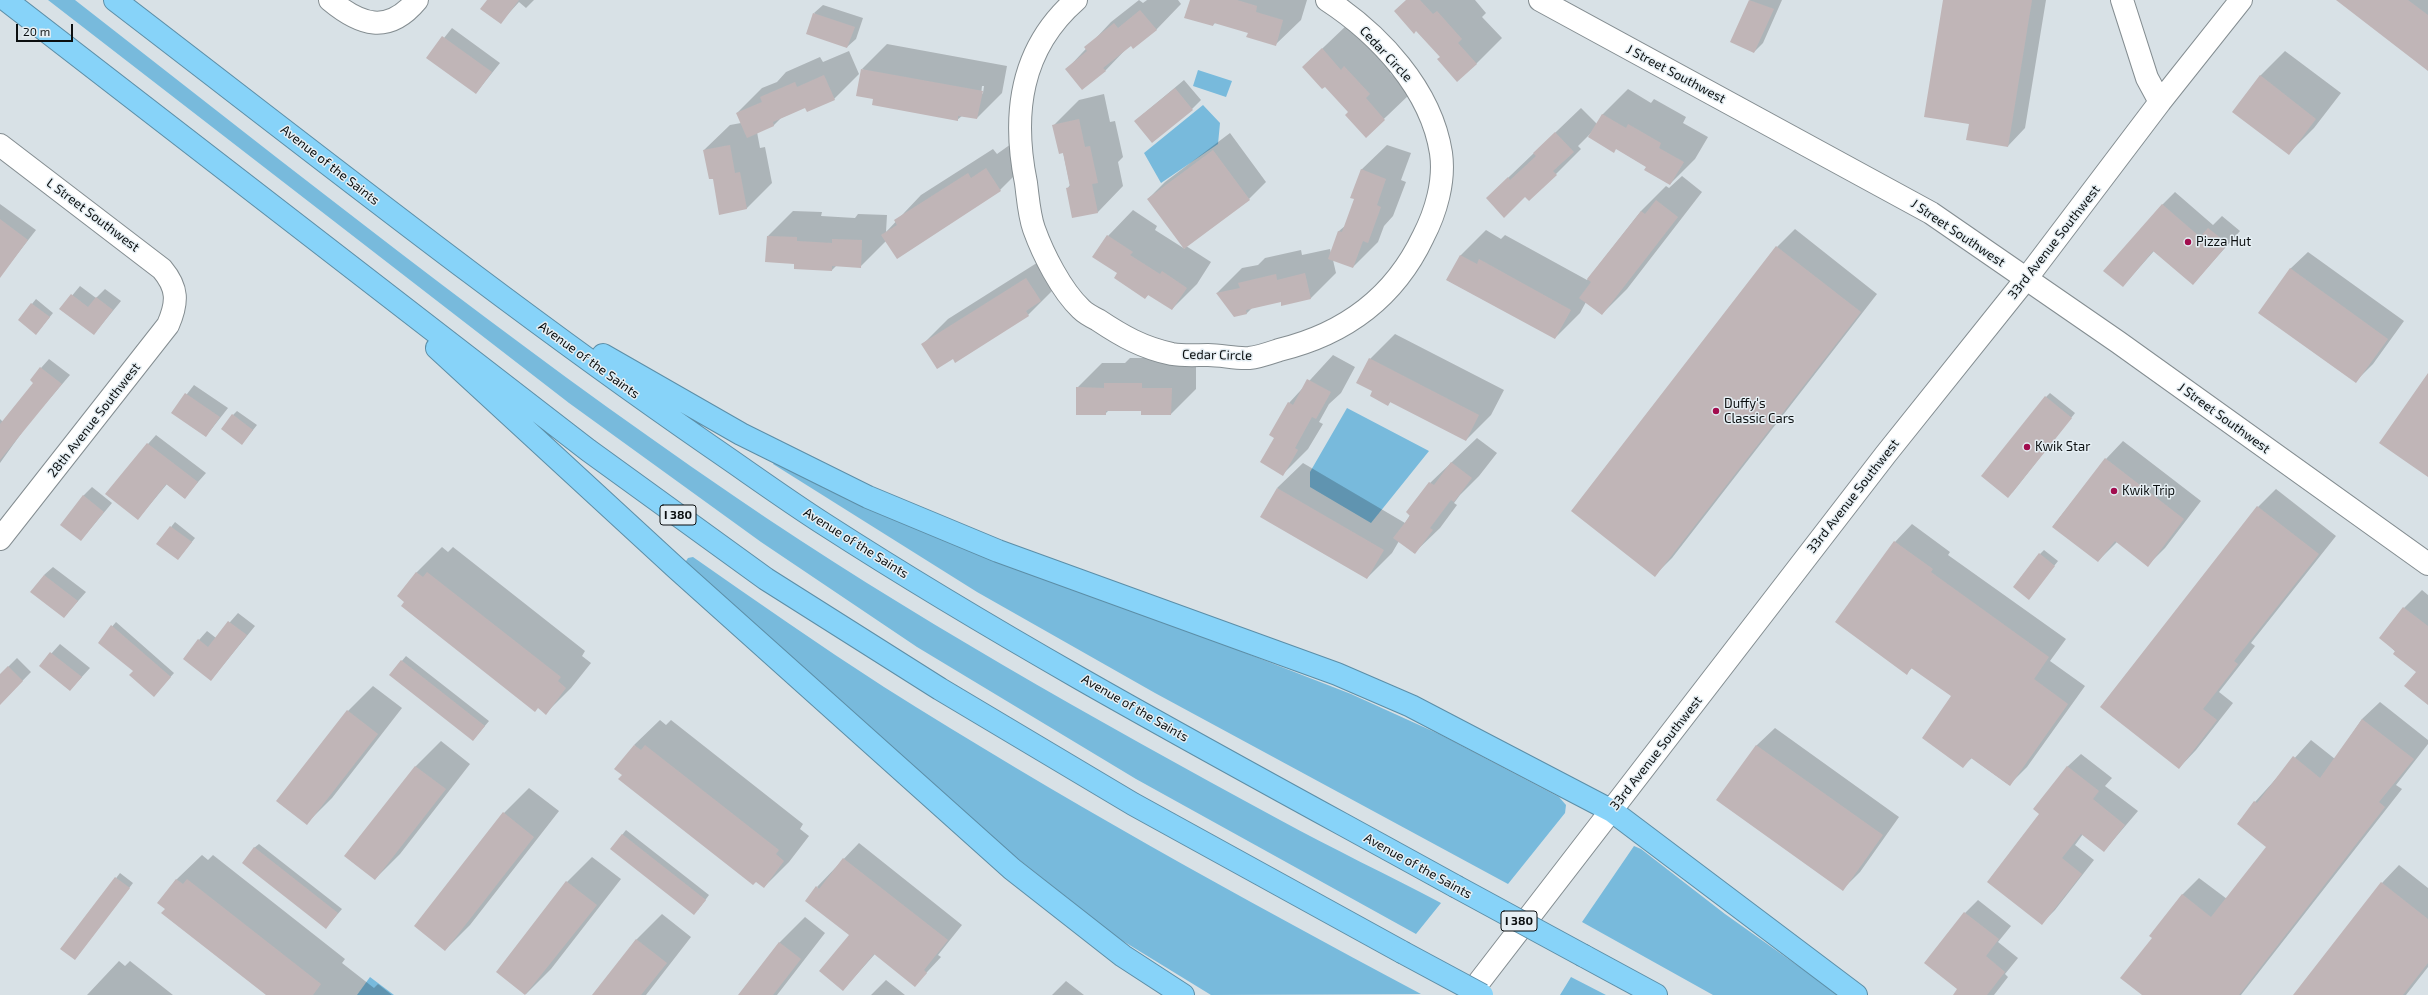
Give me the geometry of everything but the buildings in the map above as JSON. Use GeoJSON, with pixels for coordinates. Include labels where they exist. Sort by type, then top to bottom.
{"type":"FeatureCollection","features":[{"type":"Feature","properties":{"kind":"highway","name":"I 380"},"geometry":{"type":"LineString","coordinates":[[6,0],[588,450],[766,579],[940,689],[1133,804],[1482,995]]}},
{"type":"Feature","properties":{"kind":"highway","name":"Avenue of the Saints"},"geometry":{"type":"LineString","coordinates":[[115,0],[509,303],[823,524],[994,628],[1172,730],[1656,995]]}},
{"type":"Feature","properties":{"kind":"highway"},"geometry":{"type":"LineString","coordinates":[[324,245],[676,568],[1012,869],[1123,956],[1183,995]]}},
{"type":"Feature","properties":{"kind":"highway"},"geometry":{"type":"LineString","coordinates":[[509,303],[741,434],[868,498],[998,551],[1338,674],[1411,706],[1612,811],[1856,995]]}},
{"type":"Feature","properties":{"kind":"street"},"geometry":{"type":"LineString","coordinates":[[330,0],[357,20],[375,23],[393,20],[409,9],[416,0]]}},
{"type":"Feature","properties":{"kind":"street","name":"Cedar Circle"},"geometry":{"type":"LineString","coordinates":[[1076,0],[1048,30],[1034,54],[1020,102],[1020,152],[1034,227],[1052,269],[1081,309],[1128,340],[1173,354],[1250,358],[1306,344],[1348,323],[1380,299],[1412,260],[1431,222],[1442,183],[1441,153],[1433,122],[1412,80],[1380,44],[1352,7],[1327,0]]}},
{"type":"Feature","properties":{"kind":"street","name":"J Street Southwest"},"geometry":{"type":"LineString","coordinates":[[1540,0],[1565,16],[1931,212],[2428,564]]}},
{"type":"Feature","properties":{"kind":"street"},"geometry":{"type":"LineString","coordinates":[[2122,0],[2147,78],[2160,102]]}},
{"type":"Feature","properties":{"kind":"street","name":"33rd Avenue Southwest"},"geometry":{"type":"LineString","coordinates":[[1469,995],[1886,454],[2026,279],[2160,102],[2241,0]]}},
{"type":"Feature","properties":{"kind":"street","name":"L Street Southwest"},"geometry":{"type":"LineString","coordinates":[[0,145],[162,268],[172,281],[174,295]]}},
{"type":"Feature","properties":{"kind":"street","name":"28th Avenue Southwest"},"geometry":{"type":"LineString","coordinates":[[0,539],[168,325],[174,309],[174,295]]}},
{"type":"Feature","properties":{"kind":"shaded area"},"geometry":{"type":"Polygon","coordinates":[[[48,0],[75,0],[483,316],[649,437],[800,540],[867,583],[1002,665],[1141,744],[1300,831],[1441,903],[1416,934],[1136,779],[917,647],[761,542],[569,403],[48,0]]]}},
{"type":"Feature","properties":{"kind":"shaded area"},"geometry":{"type":"Polygon","coordinates":[[[1198,70],[1232,81],[1226,97],[1193,86],[1198,70]]]}},
{"type":"Feature","properties":{"kind":"shaded area"},"geometry":{"type":"Polygon","coordinates":[[[1203,105],[1220,123],[1218,144],[1161,183],[1144,153],[1203,105]]]}},
{"type":"Feature","properties":{"kind":"shaded area"},"geometry":{"type":"Polygon","coordinates":[[[1347,408],[1429,451],[1371,523],[1310,487],[1310,472],[1347,408]]]}},
{"type":"Feature","properties":{"kind":"shaded area"},"geometry":{"type":"Polygon","coordinates":[[[776,460],[1171,624],[1351,694],[1439,734],[1559,797],[1566,805],[1565,813],[1508,884],[1155,693],[977,592],[773,464],[776,460]]]}},
{"type":"Feature","properties":{"kind":"shaded area"},"geometry":{"type":"Polygon","coordinates":[[[693,557],[884,687],[1016,768],[1082,807],[1285,921],[1421,994],[1211,995],[1118,938],[1007,850],[684,564],[688,558],[693,557]]]}},
{"type":"Feature","properties":{"kind":"shaded area"},"geometry":{"type":"Polygon","coordinates":[[[1634,846],[1641,849],[1725,914],[1839,995],[1713,995],[1582,922],[1634,846]]]}},
{"type":"Feature","properties":{"kind":"shaded area"},"geometry":{"type":"Polygon","coordinates":[[[370,977],[394,995],[357,995],[370,977]]]}},
{"type":"Feature","properties":{"kind":"shaded area"},"geometry":{"type":"Polygon","coordinates":[[[1571,977],[1606,995],[1560,995],[1571,977]]]}},
{"type":"Feature","properties":{"kind":"place","name":"Pizza Hut"},"geometry":{"type":"Point","coordinates":[2188,242]}},
{"type":"Feature","properties":{"kind":"place","name":"Duffy's Classic Cars"},"geometry":{"type":"Point","coordinates":[1716,411]}},
{"type":"Feature","properties":{"kind":"place","name":"Kwik Star"},"geometry":{"type":"Point","coordinates":[2027,447]}},
{"type":"Feature","properties":{"kind":"place","name":"Kwik Trip"},"geometry":{"type":"Point","coordinates":[2114,491]}}]}
